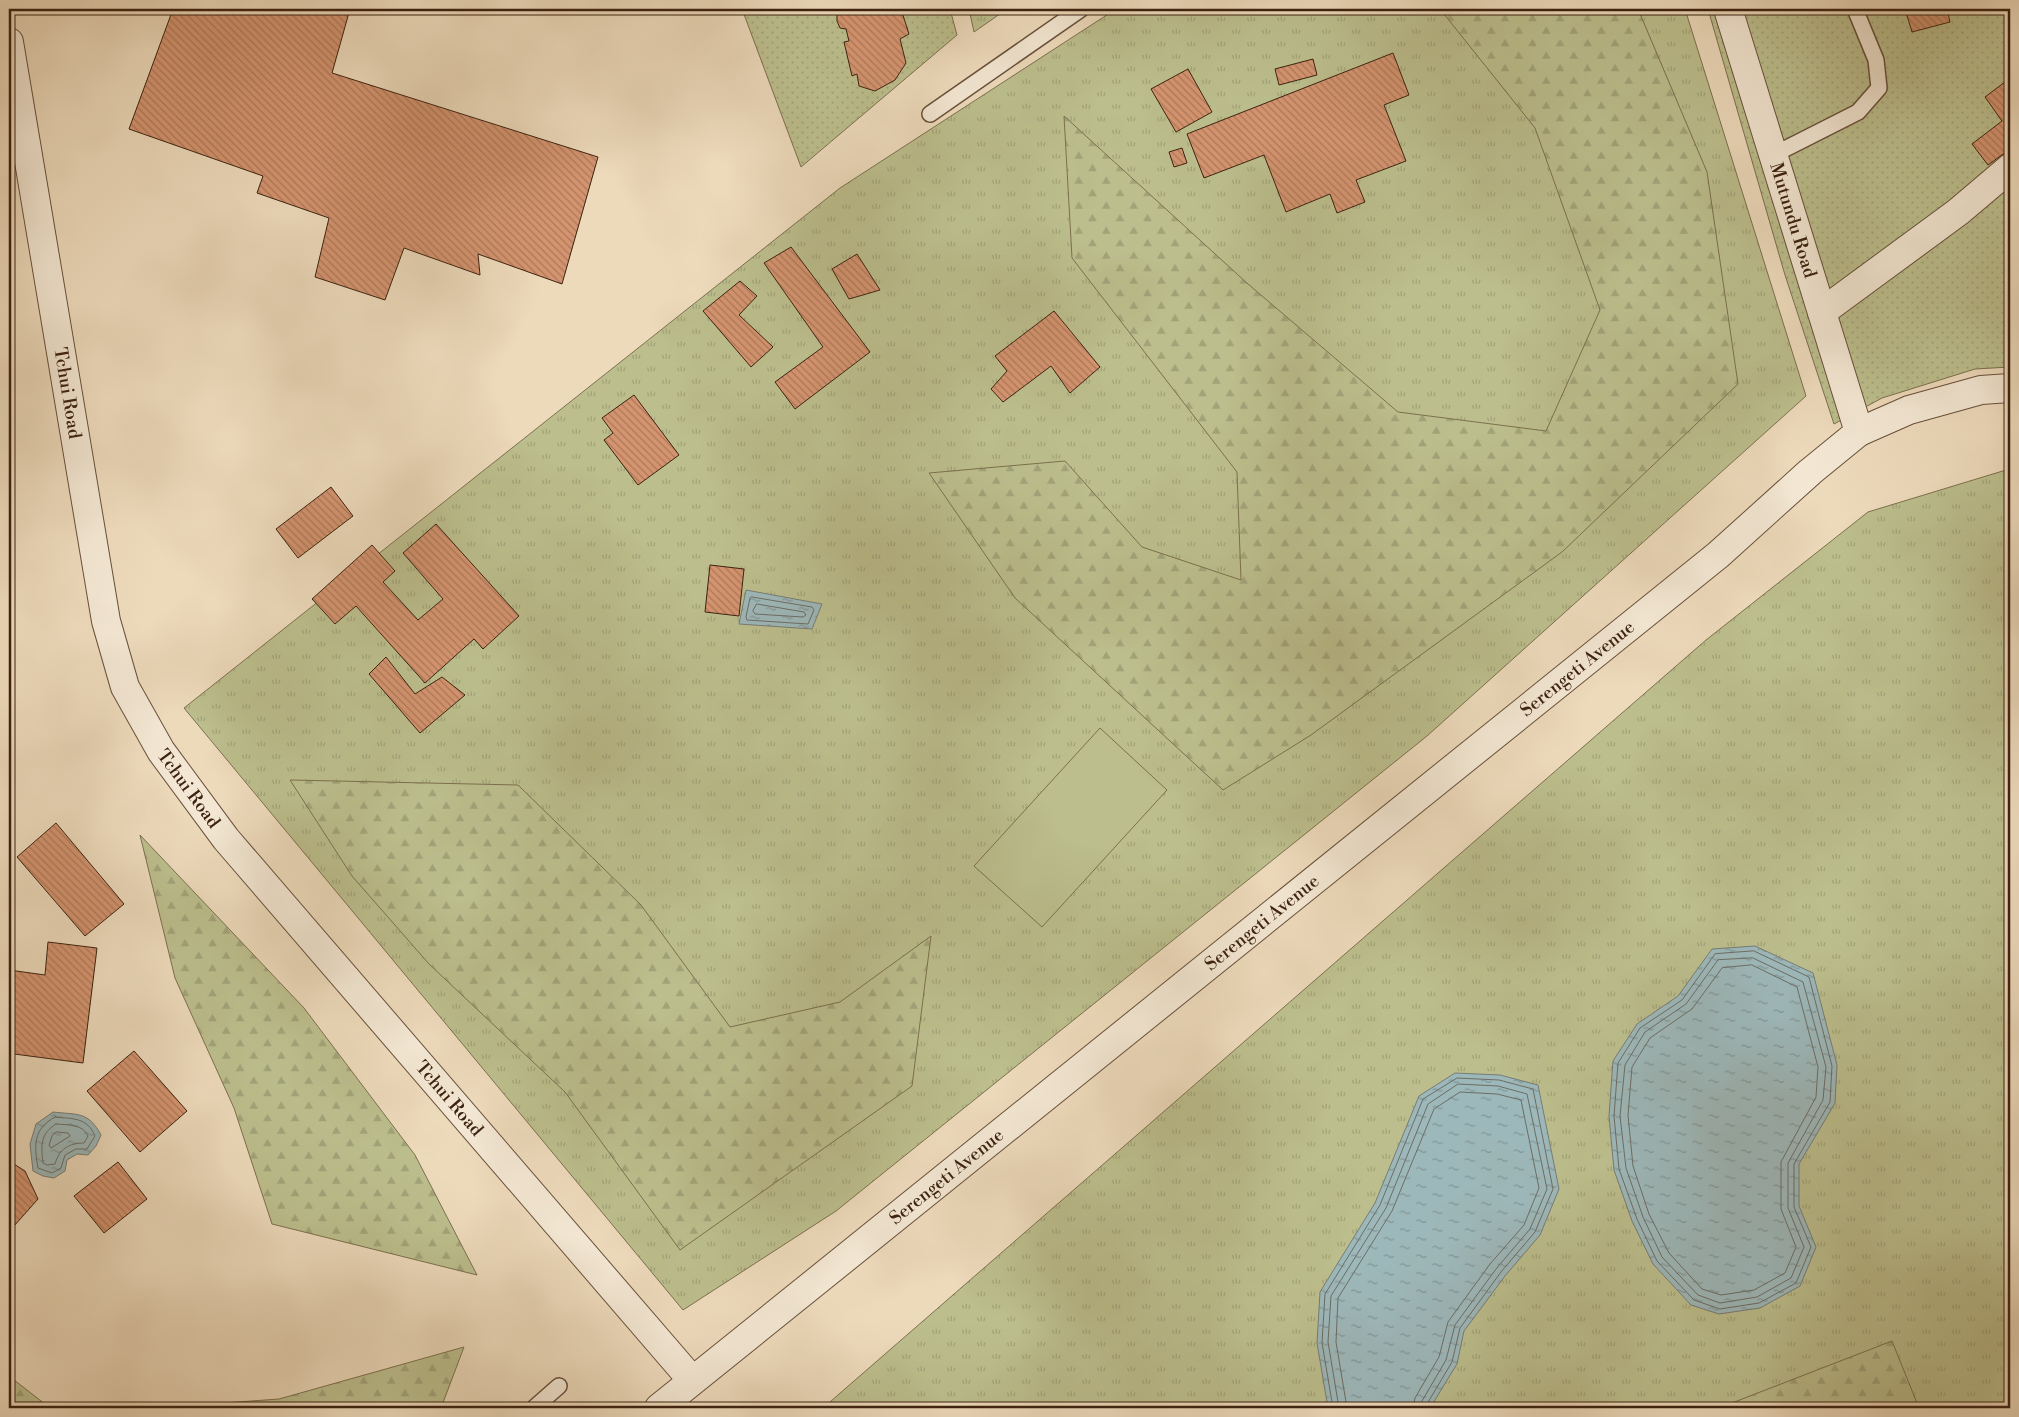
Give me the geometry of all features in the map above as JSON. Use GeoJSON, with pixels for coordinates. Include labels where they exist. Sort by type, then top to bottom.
{"type":"FeatureCollection","features":[{"type":"Feature","properties":{"kind":"street","name":"Mutundu Road"},"geometry":{"type":"LineString","coordinates":[[1728,9],[1859,432]]}},
{"type":"Feature","properties":{"kind":"street","name":"Tchui Road"},"geometry":{"type":"LineString","coordinates":[[9,42],[106,621],[125,687],[161,751],[226,839],[692,1380]]}},
{"type":"Feature","properties":{"kind":"street"},"geometry":{"type":"LineString","coordinates":[[1822,312],[1958,212],[2010,168]]}},
{"type":"Feature","properties":{"kind":"street","name":"Serengeti Avenue"},"geometry":{"type":"LineString","coordinates":[[658,1408],[1718,555],[1810,472],[1859,432],[1909,410],[1981,390],[2010,388]]}},
{"type":"Feature","properties":{"kind":"lane"},"geometry":{"type":"LineString","coordinates":[[930,114],[1080,9]]}},
{"type":"Feature","properties":{"kind":"lane"},"geometry":{"type":"LineString","coordinates":[[1774,155],[1858,112],[1879,88],[1876,60],[1855,9]]}},
{"type":"Feature","properties":{"kind":"lane"},"geometry":{"type":"LineString","coordinates":[[534,1408],[559,1386]]}},
{"type":"Feature","properties":{"kind":"green space"},"geometry":{"type":"Polygon","coordinates":[[[742,9],[950,9],[957,35],[801,167],[742,9]]]}},
{"type":"Feature","properties":{"kind":"green space"},"geometry":{"type":"Polygon","coordinates":[[[969,9],[1007,9],[974,32],[969,9]]]}},
{"type":"Feature","properties":{"kind":"green space"},"geometry":{"type":"Polygon","coordinates":[[[1116,9],[1685,9],[1806,396],[1427,736],[836,1211],[683,1310],[184,708],[840,188],[1116,9]]]}},
{"type":"Feature","properties":{"kind":"green space"},"geometry":{"type":"Polygon","coordinates":[[[1440,9],[1638,9],[1707,172],[1738,384],[1562,552],[1311,735],[1223,790],[1015,598],[929,473],[1065,461],[1142,547],[1241,580],[1237,472],[1072,258],[1064,116],[1248,284],[1398,412],[1546,431],[1600,310],[1535,128],[1440,9]]]}},
{"type":"Feature","properties":{"kind":"green space"},"geometry":{"type":"Polygon","coordinates":[[[1708,9],[2010,9],[2010,367],[1975,369],[1882,398],[1834,424],[1785,275],[1708,9]]]}},
{"type":"Feature","properties":{"kind":"green space"},"geometry":{"type":"Polygon","coordinates":[[[2010,470],[2010,1408],[823,1408],[1706,640],[1868,512],[2010,470]]]}},
{"type":"Feature","properties":{"kind":"green space"},"geometry":{"type":"Polygon","coordinates":[[[1100,728],[1167,790],[1042,927],[974,866],[1100,728]]]}},
{"type":"Feature","properties":{"kind":"green space"},"geometry":{"type":"Polygon","coordinates":[[[290,780],[518,785],[641,905],[730,1027],[840,1002],[931,936],[912,1086],[680,1250],[565,1092],[429,964],[352,876],[290,780]]]}},
{"type":"Feature","properties":{"kind":"green space"},"geometry":{"type":"Polygon","coordinates":[[[140,835],[304,1008],[415,1155],[477,1275],[272,1224],[234,1108],[175,978],[140,835]]]}},
{"type":"Feature","properties":{"kind":"green space"},"geometry":{"type":"Polygon","coordinates":[[[1892,1341],[1919,1408],[1719,1408],[1892,1341]]]}},
{"type":"Feature","properties":{"kind":"green space"},"geometry":{"type":"Polygon","coordinates":[[[464,1347],[441,1408],[155,1408],[279,1399],[464,1347]]]}},
{"type":"Feature","properties":{"kind":"green space"},"geometry":{"type":"Polygon","coordinates":[[[9,1376],[50,1408],[9,1408],[9,1376]]]}},
{"type":"Feature","properties":{"kind":"water"},"geometry":{"type":"Polygon","coordinates":[[[746,590],[822,604],[812,629],[739,624],[746,590]]]}},
{"type":"Feature","properties":{"kind":"water"},"geometry":{"type":"Polygon","coordinates":[[[1755,946],[1813,973],[1837,1065],[1835,1103],[1799,1164],[1799,1206],[1816,1247],[1800,1286],[1760,1308],[1719,1314],[1691,1305],[1653,1264],[1632,1221],[1614,1170],[1609,1116],[1613,1061],[1637,1024],[1678,996],[1712,949],[1755,946]]]}},
{"type":"Feature","properties":{"kind":"water"},"geometry":{"type":"Polygon","coordinates":[[[1455,1073],[1500,1075],[1538,1085],[1559,1189],[1540,1235],[1505,1276],[1464,1331],[1457,1364],[1430,1408],[1328,1408],[1317,1343],[1320,1292],[1375,1203],[1419,1096],[1455,1073]]]}},
{"type":"Feature","properties":{"kind":"water"},"geometry":{"type":"Polygon","coordinates":[[[53,1112],[76,1114],[87,1118],[101,1135],[96,1146],[88,1155],[77,1154],[67,1160],[65,1171],[54,1178],[43,1176],[33,1171],[30,1144],[36,1124],[53,1112]]]}},
{"type":"Feature","properties":{"kind":"building"},"geometry":{"type":"Polygon","coordinates":[[[173,9],[350,9],[332,73],[598,157],[562,284],[478,254],[480,275],[404,248],[385,300],[315,277],[329,218],[257,193],[263,176],[129,129],[173,9]]]}},
{"type":"Feature","properties":{"kind":"building"},"geometry":{"type":"Polygon","coordinates":[[[592,9],[623,9],[622,12],[592,9]]]}},
{"type":"Feature","properties":{"kind":"building"},"geometry":{"type":"Polygon","coordinates":[[[837,9],[901,9],[909,34],[900,39],[906,63],[895,80],[875,91],[859,86],[857,74],[852,76],[844,42],[849,41],[846,29],[840,28],[837,21],[837,9]]]}},
{"type":"Feature","properties":{"kind":"building"},"geometry":{"type":"Polygon","coordinates":[[[1905,9],[1947,9],[1950,22],[1912,32],[1905,9]]]}},
{"type":"Feature","properties":{"kind":"building"},"geometry":{"type":"Polygon","coordinates":[[[1393,53],[1409,95],[1384,105],[1406,161],[1356,180],[1365,202],[1337,213],[1330,194],[1286,212],[1264,155],[1204,178],[1187,134],[1393,53]]]}},
{"type":"Feature","properties":{"kind":"building"},"geometry":{"type":"Polygon","coordinates":[[[1313,59],[1317,75],[1279,85],[1275,69],[1313,59]]]}},
{"type":"Feature","properties":{"kind":"building"},"geometry":{"type":"Polygon","coordinates":[[[1188,69],[1212,112],[1176,132],[1151,89],[1188,69]]]}},
{"type":"Feature","properties":{"kind":"building"},"geometry":{"type":"Polygon","coordinates":[[[2009,79],[2010,149],[1988,165],[1972,144],[2002,121],[1985,97],[2009,79]]]}},
{"type":"Feature","properties":{"kind":"building"},"geometry":{"type":"Polygon","coordinates":[[[1182,148],[1187,163],[1174,167],[1169,152],[1182,148]]]}},
{"type":"Feature","properties":{"kind":"building"},"geometry":{"type":"Polygon","coordinates":[[[791,247],[870,352],[795,409],[775,382],[823,347],[764,263],[791,247]]]}},
{"type":"Feature","properties":{"kind":"building"},"geometry":{"type":"Polygon","coordinates":[[[857,254],[880,290],[849,299],[832,269],[857,254]]]}},
{"type":"Feature","properties":{"kind":"building"},"geometry":{"type":"Polygon","coordinates":[[[740,281],[757,296],[739,315],[773,347],[751,367],[703,311],[740,281]]]}},
{"type":"Feature","properties":{"kind":"building"},"geometry":{"type":"Polygon","coordinates":[[[1054,311],[1100,367],[1070,393],[1051,366],[1003,402],[991,389],[1007,371],[995,356],[1054,311]]]}},
{"type":"Feature","properties":{"kind":"building"},"geometry":{"type":"Polygon","coordinates":[[[634,395],[679,455],[638,485],[604,440],[613,433],[602,418],[634,395]]]}},
{"type":"Feature","properties":{"kind":"building"},"geometry":{"type":"Polygon","coordinates":[[[331,487],[353,516],[298,558],[276,529],[331,487]]]}},
{"type":"Feature","properties":{"kind":"building"},"geometry":{"type":"Polygon","coordinates":[[[436,524],[519,616],[483,649],[474,639],[425,683],[356,606],[335,624],[312,599],[372,545],[395,571],[383,582],[418,620],[443,599],[403,553],[436,524]]]}},
{"type":"Feature","properties":{"kind":"building"},"geometry":{"type":"Polygon","coordinates":[[[710,565],[744,569],[739,616],[705,612],[710,565]]]}},
{"type":"Feature","properties":{"kind":"building"},"geometry":{"type":"Polygon","coordinates":[[[386,657],[415,694],[442,677],[465,695],[420,733],[369,674],[386,657]]]}},
{"type":"Feature","properties":{"kind":"building"},"geometry":{"type":"Polygon","coordinates":[[[56,823],[124,904],[85,936],[17,857],[56,823]]]}},
{"type":"Feature","properties":{"kind":"building"},"geometry":{"type":"Polygon","coordinates":[[[48,942],[97,948],[83,1063],[14,1054],[9,1097],[9,970],[45,975],[48,942]]]}},
{"type":"Feature","properties":{"kind":"building"},"geometry":{"type":"Polygon","coordinates":[[[134,1051],[187,1111],[140,1152],[87,1091],[134,1051]]]}},
{"type":"Feature","properties":{"kind":"building"},"geometry":{"type":"Polygon","coordinates":[[[9,1161],[25,1171],[38,1199],[14,1226],[9,1220],[9,1161]]]}},
{"type":"Feature","properties":{"kind":"building"},"geometry":{"type":"Polygon","coordinates":[[[118,1162],[147,1199],[104,1233],[74,1196],[118,1162]]]}}]}
